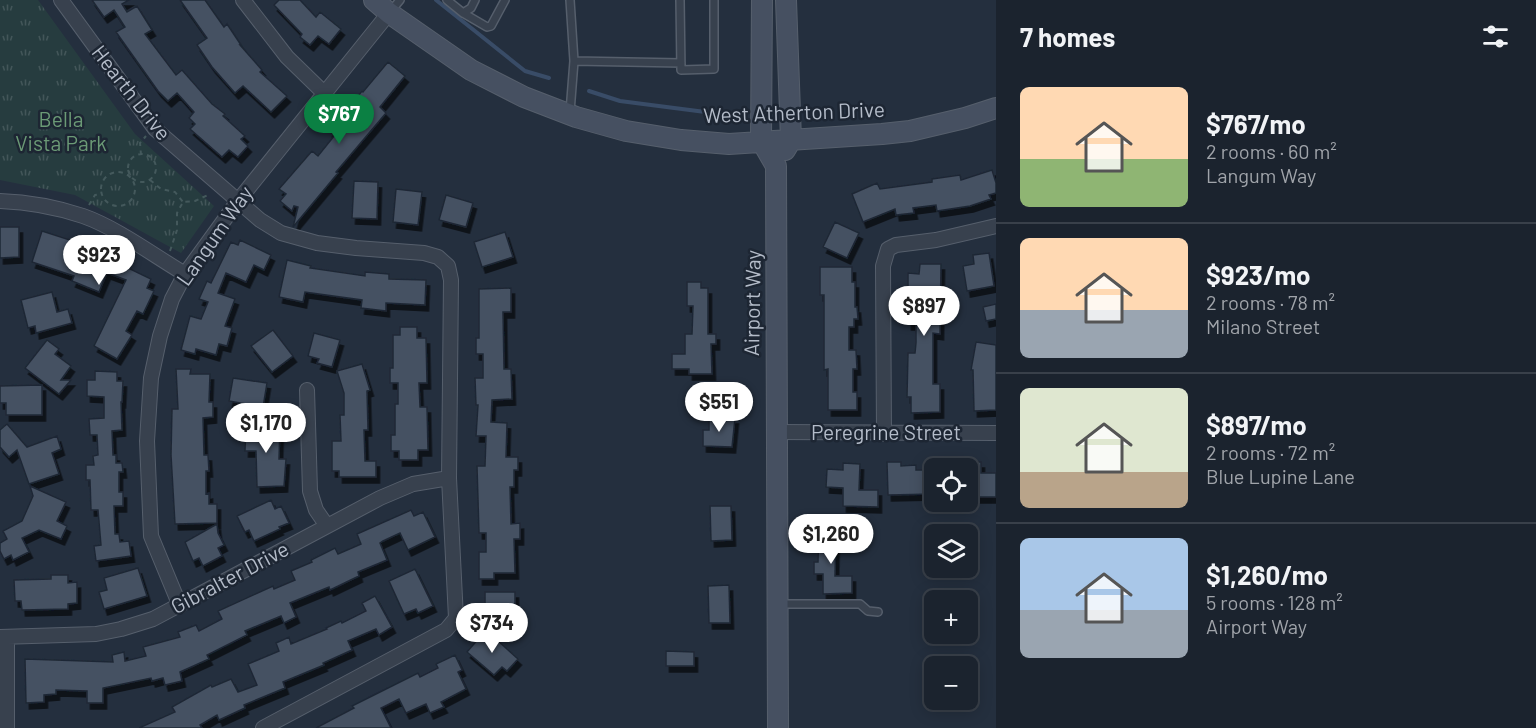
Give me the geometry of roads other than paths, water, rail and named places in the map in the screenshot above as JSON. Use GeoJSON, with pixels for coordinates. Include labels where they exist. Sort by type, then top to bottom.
{"type":"FeatureCollection","features":[{"type":"Feature","properties":{"kind":"main road","name":"West Atherton Drive"},"geometry":{"type":"LineString","coordinates":[[374,0],[395,7],[471,70],[524,97],[570,114],[626,130],[681,140],[729,144],[910,130],[965,118],[996,108]]}},
{"type":"Feature","properties":{"kind":"main road"},"geometry":{"type":"LineString","coordinates":[[762,0],[761,140],[776,166]]}},
{"type":"Feature","properties":{"kind":"main road"},"geometry":{"type":"LineString","coordinates":[[786,0],[791,140]]}},
{"type":"Feature","properties":{"kind":"main road","name":"Airport Way"},"geometry":{"type":"LineString","coordinates":[[778,728],[775,432],[776,166],[791,140]]}},
{"type":"Feature","properties":{"kind":"street","name":"Hearth Drive"},"geometry":{"type":"LineString","coordinates":[[61,0],[154,129],[260,220],[281,233],[317,243],[424,254],[438,257],[448,266],[451,280],[449,478]]}},
{"type":"Feature","properties":{"kind":"street"},"geometry":{"type":"LineString","coordinates":[[243,0],[287,57],[324,93]]}},
{"type":"Feature","properties":{"kind":"street","name":"Langum Way"},"geometry":{"type":"LineString","coordinates":[[180,606],[151,536],[147,441],[151,378],[160,336],[172,299],[185,274],[238,201],[395,7]]}},
{"type":"Feature","properties":{"kind":"street"},"geometry":{"type":"LineString","coordinates":[[0,201],[32,203],[84,216],[112,230],[185,274]]}},
{"type":"Feature","properties":{"kind":"street"},"geometry":{"type":"LineString","coordinates":[[884,434],[883,266],[888,249],[896,245],[936,240],[996,226]]}},
{"type":"Feature","properties":{"kind":"street"},"geometry":{"type":"LineString","coordinates":[[307,390],[310,491],[316,510],[327,526]]}},
{"type":"Feature","properties":{"kind":"street","name":"Peregrine Street"},"geometry":{"type":"LineString","coordinates":[[775,432],[996,434]]}},
{"type":"Feature","properties":{"kind":"street"},"geometry":{"type":"LineString","coordinates":[[262,728],[446,630],[456,618],[449,478]]}},
{"type":"Feature","properties":{"kind":"street","name":"Gibralter Drive"},"geometry":{"type":"LineString","coordinates":[[3,637],[104,633],[153,619],[380,498],[413,484],[449,478]]}},
{"type":"Feature","properties":{"kind":"street"},"geometry":{"type":"LineString","coordinates":[[3,637],[7,728]]}},
{"type":"Feature","properties":{"kind":"lane"},"geometry":{"type":"LineString","coordinates":[[447,0],[486,27],[491,26],[505,0]]}},
{"type":"Feature","properties":{"kind":"lane"},"geometry":{"type":"LineString","coordinates":[[463,13],[471,8],[475,0]]}},
{"type":"Feature","properties":{"kind":"lane"},"geometry":{"type":"LineString","coordinates":[[570,0],[574,61],[570,114]]}},
{"type":"Feature","properties":{"kind":"lane"},"geometry":{"type":"LineString","coordinates":[[689,2],[680,1],[681,34],[685,51],[681,70],[714,69],[710,34],[712,1]]}},
{"type":"Feature","properties":{"kind":"lane"},"geometry":{"type":"LineString","coordinates":[[681,18],[689,18]]}},
{"type":"Feature","properties":{"kind":"lane"},"geometry":{"type":"LineString","coordinates":[[681,34],[689,34]]}},
{"type":"Feature","properties":{"kind":"lane"},"geometry":{"type":"LineString","coordinates":[[574,61],[681,63]]}},
{"type":"Feature","properties":{"kind":"lane"},"geometry":{"type":"LineString","coordinates":[[777,604],[860,604],[868,611],[878,612]]}},
{"type":"Feature","properties":{"kind":"waterway"},"geometry":{"type":"LineString","coordinates":[[436,0],[525,71],[549,78]]}},
{"type":"Feature","properties":{"kind":"waterway"},"geometry":{"type":"LineString","coordinates":[[589,91],[620,101],[713,113]]}},
{"type":"Feature","properties":{"kind":"park label","name":"Bella Vista Park"},"geometry":{"type":"Point","coordinates":[61,132]}}]}
